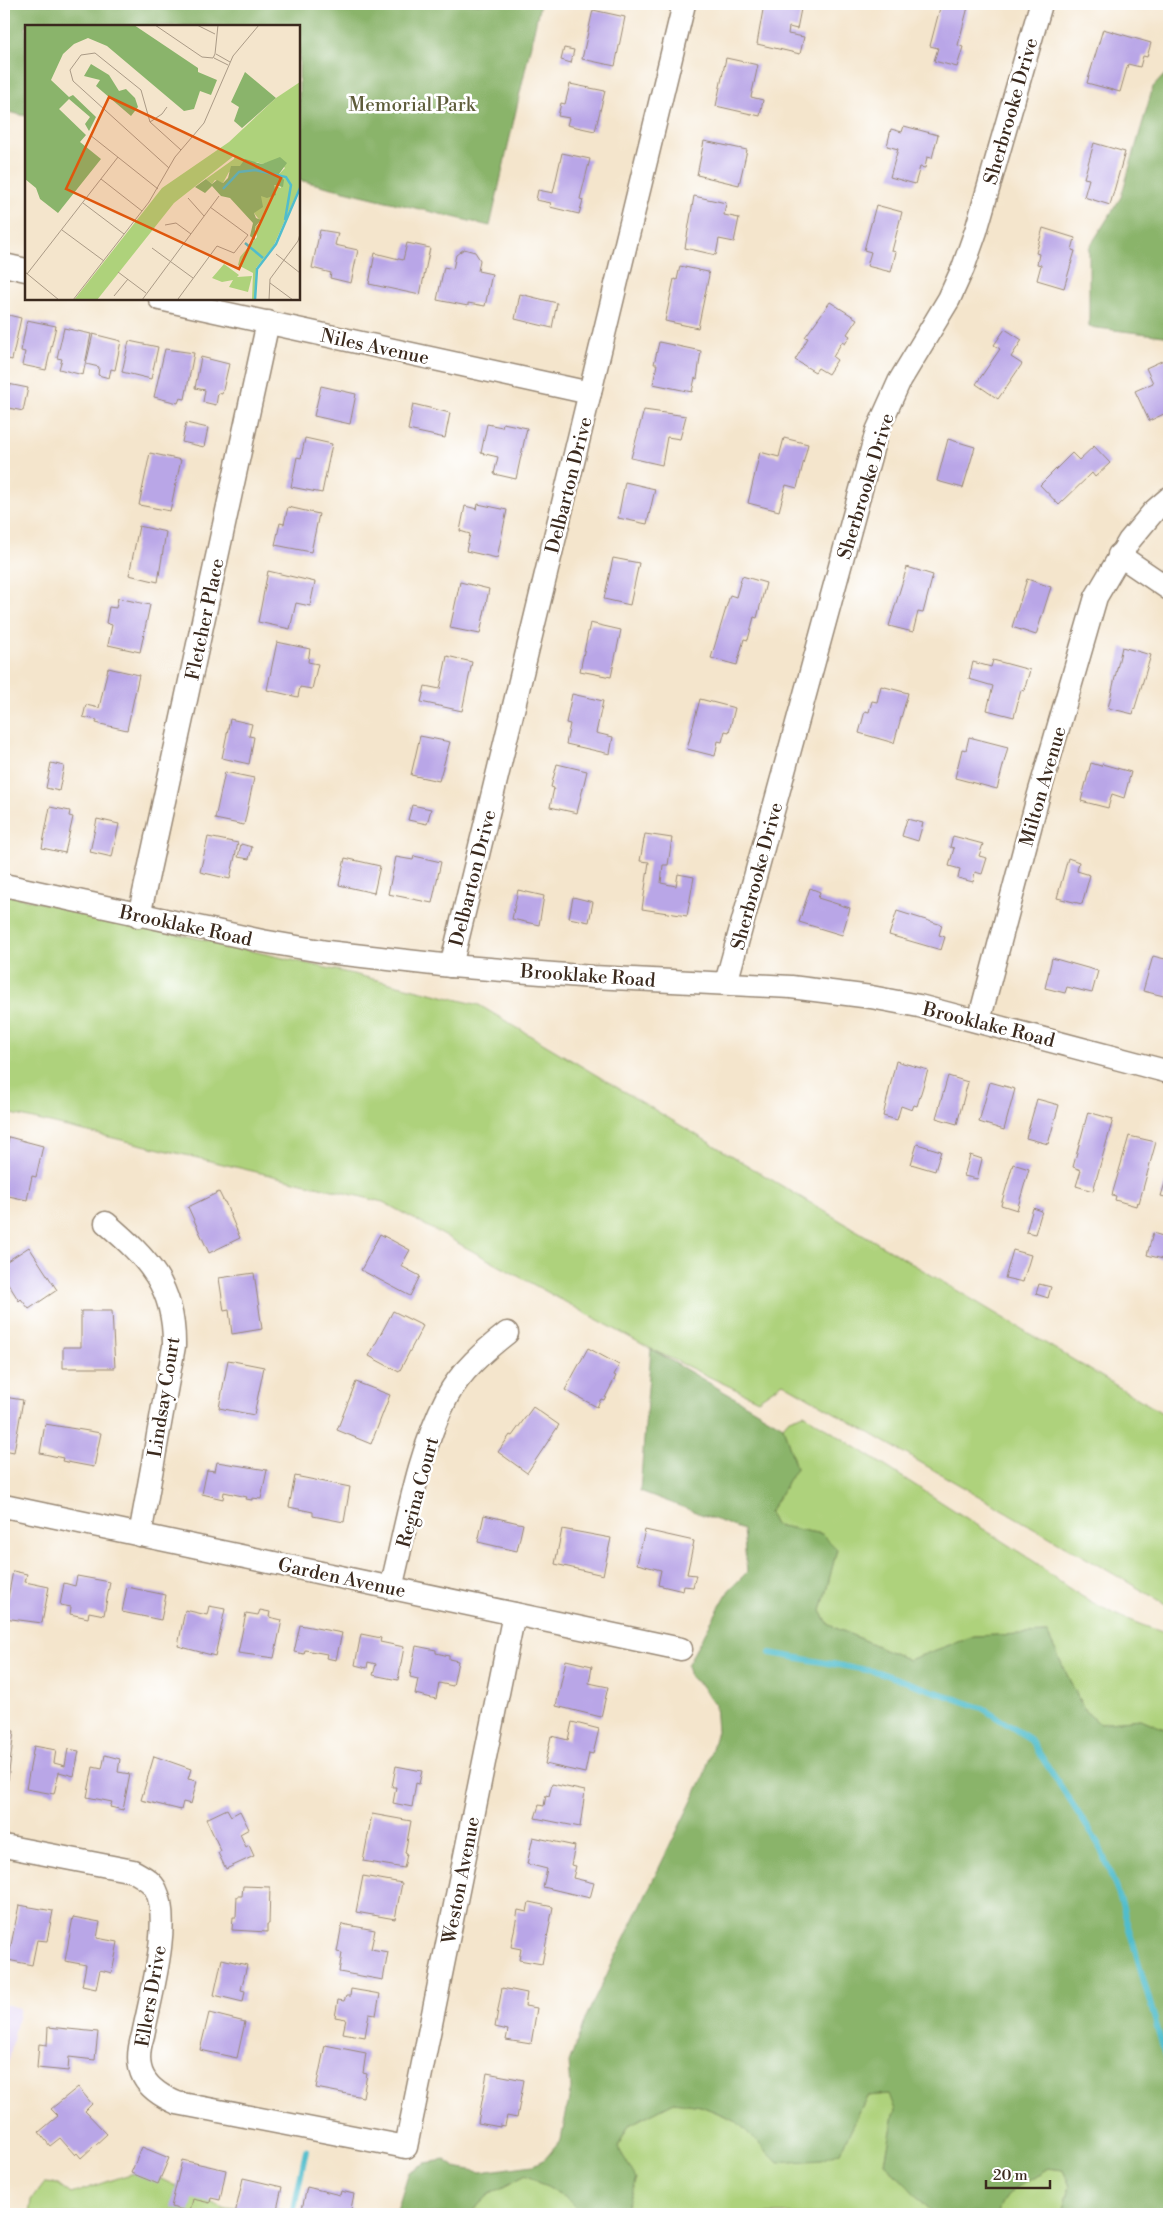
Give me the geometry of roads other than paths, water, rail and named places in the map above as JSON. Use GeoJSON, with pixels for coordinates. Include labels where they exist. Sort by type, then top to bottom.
{"type":"FeatureCollection","features":[{"type":"Feature","properties":{"kind":"street","name":"Delbarton Drive"},"geometry":{"type":"LineString","coordinates":[[451,966],[684,4]]}},
{"type":"Feature","properties":{"kind":"street","name":"Sherbrooke Drive"},"geometry":{"type":"LineString","coordinates":[[726,983],[877,431],[899,382],[948,299],[963,268],[976,231],[1041,4]]}},
{"type":"Feature","properties":{"kind":"street"},"geometry":{"type":"LineString","coordinates":[[4,265],[25,270]]}},
{"type":"Feature","properties":{"kind":"street","name":"Niles Avenue"},"geometry":{"type":"LineString","coordinates":[[165,300],[590,393]]}},
{"type":"Feature","properties":{"kind":"street","name":"Fletcher Place"},"geometry":{"type":"LineString","coordinates":[[139,916],[268,322]]}},
{"type":"Feature","properties":{"kind":"street"},"geometry":{"type":"LineString","coordinates":[[1169,498],[1154,511],[1119,555],[1169,589]]}},
{"type":"Feature","properties":{"kind":"street","name":"Milton Avenue"},"geometry":{"type":"LineString","coordinates":[[979,1021],[1037,801],[1096,598],[1119,555]]}},
{"type":"Feature","properties":{"kind":"street","name":"Brooklake Road"},"geometry":{"type":"LineString","coordinates":[[4,886],[139,916],[327,952],[451,966],[593,977],[791,987],[871,996],[979,1021],[1169,1072]]}},
{"type":"Feature","properties":{"kind":"street","name":"Lindsay Court"},"geometry":{"type":"LineString","coordinates":[[106,1223],[140,1252],[149,1264],[164,1289],[175,1332],[140,1535]]}},
{"type":"Feature","properties":{"kind":"street","name":"Regina Court"},"geometry":{"type":"LineString","coordinates":[[391,1588],[424,1455],[448,1396],[464,1372],[484,1351],[507,1333]]}},
{"type":"Feature","properties":{"kind":"street","name":"Garden Avenue"},"geometry":{"type":"LineString","coordinates":[[4,1506],[681,1649]]}},
{"type":"Feature","properties":{"kind":"street","name":"Weston Avenue"},"geometry":{"type":"LineString","coordinates":[[406,2147],[514,1614]]}},
{"type":"Feature","properties":{"kind":"street","name":"Ellers Drive"},"geometry":{"type":"LineString","coordinates":[[4,1846],[133,1871],[146,1878],[156,1889],[161,1902],[162,1926],[139,2049],[141,2070],[151,2089],[177,2104],[406,2147]]}},
{"type":"Feature","properties":{"kind":"waterway"},"geometry":{"type":"LineString","coordinates":[[770,1653],[878,1672],[982,1708],[1030,1739],[1099,1845],[1121,1901],[1169,2069]]}},
{"type":"Feature","properties":{"kind":"waterway"},"geometry":{"type":"LineString","coordinates":[[293,2214],[306,2150]]}},
{"type":"Feature","properties":{"kind":"park label","name":"Memorial Park"},"geometry":{"type":"Point","coordinates":[412,104]}}]}
